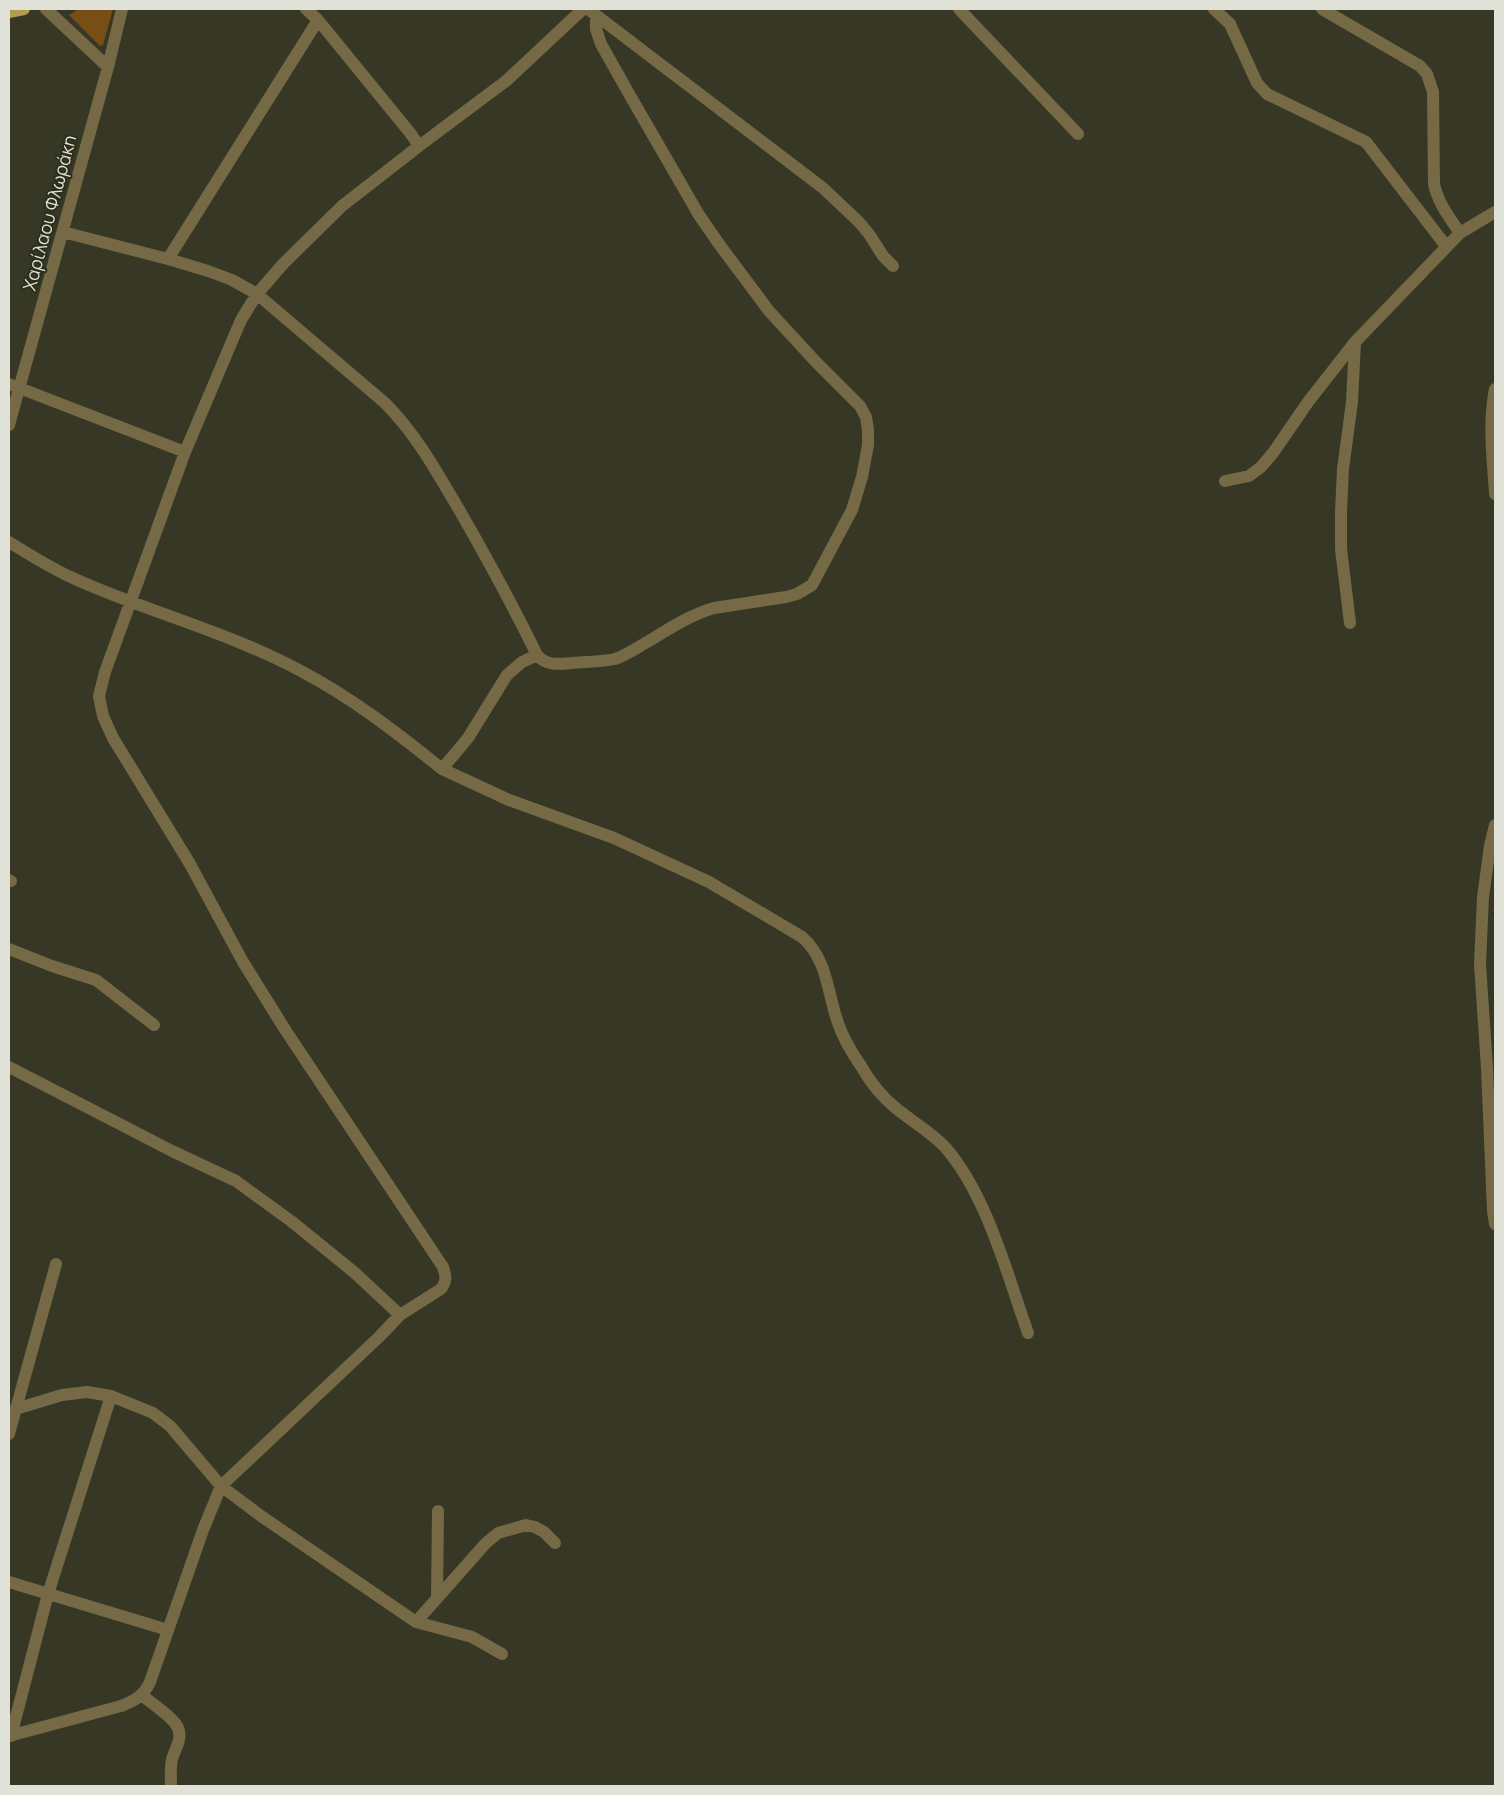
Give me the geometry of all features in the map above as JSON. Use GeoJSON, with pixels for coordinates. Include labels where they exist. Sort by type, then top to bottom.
{"type":"FeatureCollection","features":[{"type":"Feature","properties":{"kind":"main road"},"geometry":{"type":"LineString","coordinates":[[9,12],[24,9]]}},
{"type":"Feature","properties":{"kind":"street"},"geometry":{"type":"LineString","coordinates":[[46,9],[108,67]]}},
{"type":"Feature","properties":{"kind":"street","name":"Χαρίλαου Φλωράκη"},"geometry":{"type":"LineString","coordinates":[[9,425],[14,386],[63,232],[122,9]]}},
{"type":"Feature","properties":{"kind":"street"},"geometry":{"type":"LineString","coordinates":[[306,9],[318,20],[419,146]]}},
{"type":"Feature","properties":{"kind":"street"},"geometry":{"type":"LineString","coordinates":[[10,1736],[121,1706],[130,1703],[142,1695],[150,1682],[203,1530],[221,1486],[379,1338],[400,1315],[441,1289],[445,1283],[446,1277],[443,1268],[286,1031],[248,970],[190,864],[112,738],[103,716],[100,696],[105,672],[185,452],[241,320],[257,294],[282,264],[342,206],[506,81],[584,9]]}},
{"type":"Feature","properties":{"kind":"street"},"geometry":{"type":"LineString","coordinates":[[959,9],[1078,134]]}},
{"type":"Feature","properties":{"kind":"street"},"geometry":{"type":"LineString","coordinates":[[1214,9],[1230,24],[1258,83],[1267,94],[1366,142],[1446,246]]}},
{"type":"Feature","properties":{"kind":"street"},"geometry":{"type":"LineString","coordinates":[[1322,9],[1420,66],[1427,74],[1433,92],[1434,184],[1436,195],[1460,233]]}},
{"type":"Feature","properties":{"kind":"street"},"geometry":{"type":"LineString","coordinates":[[592,12],[823,188],[864,228],[883,256],[893,266]]}},
{"type":"Feature","properties":{"kind":"street"},"geometry":{"type":"LineString","coordinates":[[63,232],[168,259],[222,276],[257,294],[384,403],[403,421],[427,455],[505,589],[541,660],[558,664],[598,662],[615,659],[702,612],[714,608],[786,597],[806,590],[812,585],[819,573],[852,510],[862,477],[868,445],[867,424],[860,406],[816,362],[770,311],[719,244],[632,101],[601,44],[592,12]]}},
{"type":"Feature","properties":{"kind":"street"},"geometry":{"type":"LineString","coordinates":[[168,259],[318,20]]}},
{"type":"Feature","properties":{"kind":"street"},"geometry":{"type":"LineString","coordinates":[[1225,481],[1249,476],[1261,467],[1273,453],[1308,402],[1355,342],[1460,233],[1495,212]]}},
{"type":"Feature","properties":{"kind":"street"},"geometry":{"type":"LineString","coordinates":[[1350,623],[1341,549],[1341,512],[1352,402],[1355,342]]}},
{"type":"Feature","properties":{"kind":"street"},"geometry":{"type":"LineString","coordinates":[[14,386],[185,452]]}},
{"type":"Feature","properties":{"kind":"street"},"geometry":{"type":"LineString","coordinates":[[1495,389],[1492,431],[1495,494]]}},
{"type":"Feature","properties":{"kind":"street"},"geometry":{"type":"LineString","coordinates":[[9,542],[74,579],[250,647],[299,670],[381,720],[442,768],[509,800],[614,838],[709,882],[802,937],[818,954],[838,1023],[874,1086],[896,1108],[945,1147],[975,1192],[989,1223],[1028,1333]]}},
{"type":"Feature","properties":{"kind":"street"},"geometry":{"type":"LineString","coordinates":[[442,768],[468,738],[507,675],[522,662],[537,655]]}},
{"type":"Feature","properties":{"kind":"street"},"geometry":{"type":"LineString","coordinates":[[1495,825],[1483,897],[1480,964],[1495,1224]]}},
{"type":"Feature","properties":{"kind":"street"},"geometry":{"type":"LineString","coordinates":[[9,949],[52,966],[96,980],[154,1025]]}},
{"type":"Feature","properties":{"kind":"street"},"geometry":{"type":"LineString","coordinates":[[9,1068],[172,1151],[236,1181],[292,1221],[355,1273],[400,1315]]}},
{"type":"Feature","properties":{"kind":"street"},"geometry":{"type":"LineString","coordinates":[[9,1434],[12,1410],[56,1264]]}},
{"type":"Feature","properties":{"kind":"street"},"geometry":{"type":"LineString","coordinates":[[12,1410],[71,1393],[87,1392],[111,1396],[144,1408],[164,1420],[221,1486],[261,1516],[416,1622],[472,1636],[502,1654]]}},
{"type":"Feature","properties":{"kind":"street"},"geometry":{"type":"LineString","coordinates":[[10,1736],[48,1594],[111,1396]]}},
{"type":"Feature","properties":{"kind":"street"},"geometry":{"type":"LineString","coordinates":[[437,1598],[438,1511]]}},
{"type":"Feature","properties":{"kind":"street"},"geometry":{"type":"LineString","coordinates":[[416,1622],[486,1543],[498,1533],[526,1525],[544,1532],[555,1543]]}},
{"type":"Feature","properties":{"kind":"street"},"geometry":{"type":"LineString","coordinates":[[9,1582],[168,1630]]}},
{"type":"Feature","properties":{"kind":"street"},"geometry":{"type":"LineString","coordinates":[[142,1695],[173,1720],[179,1729],[180,1739],[171,1766],[172,1786]]}},
{"type":"Feature","properties":{"kind":"shaded area"},"geometry":{"type":"Polygon","coordinates":[[[79,9],[113,9],[103,45],[100,46],[69,15],[79,9]]]}}]}
